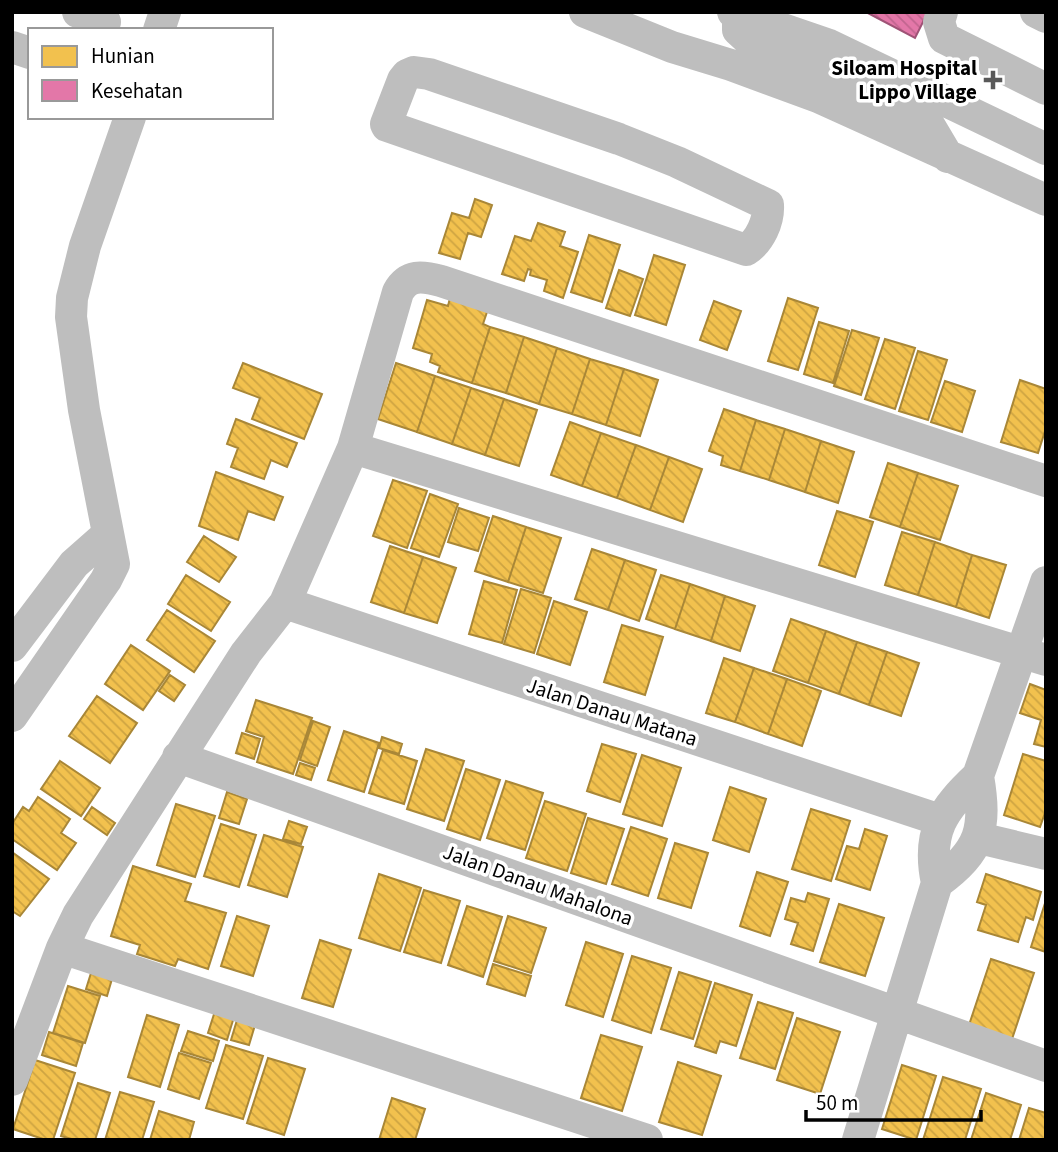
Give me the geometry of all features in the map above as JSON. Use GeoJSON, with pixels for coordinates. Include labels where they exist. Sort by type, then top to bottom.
{"type":"FeatureCollection","features":[{"type":"Feature","properties":{"kind":"street"},"geometry":{"type":"LineString","coordinates":[[585,12],[672,47],[732,65],[818,97],[1046,200]]}},
{"type":"Feature","properties":{"kind":"street"},"geometry":{"type":"LineString","coordinates":[[942,12],[939,22],[944,38],[1046,89]]}},
{"type":"Feature","properties":{"kind":"street"},"geometry":{"type":"LineString","coordinates":[[1036,12],[1046,17]]}},
{"type":"Feature","properties":{"kind":"street"},"geometry":{"type":"LineString","coordinates":[[948,157],[929,125],[903,106],[836,72],[750,41],[738,30],[750,15],[829,45],[1046,149]]}},
{"type":"Feature","properties":{"kind":"street"},"geometry":{"type":"LineString","coordinates":[[421,72],[619,139],[677,162],[768,205],[768,215],[758,238],[746,250],[386,124],[403,80],[407,75],[421,72]]}},
{"type":"Feature","properties":{"kind":"street"},"geometry":{"type":"LineString","coordinates":[[12,716],[106,580],[114,564],[84,410],[71,317],[72,298],[85,246],[129,119]]}},
{"type":"Feature","properties":{"kind":"street"},"geometry":{"type":"LineString","coordinates":[[12,1080],[62,948],[78,915],[246,653],[285,603],[354,448],[398,292],[411,278],[424,277],[1046,481]]}},
{"type":"Feature","properties":{"kind":"street"},"geometry":{"type":"LineString","coordinates":[[354,448],[1033,656]]}},
{"type":"Feature","properties":{"kind":"street"},"geometry":{"type":"LineString","coordinates":[[12,646],[74,564],[107,534]]}},
{"type":"Feature","properties":{"kind":"street"},"geometry":{"type":"LineString","coordinates":[[858,1140],[937,883],[932,859],[940,820],[956,797],[978,776],[1033,656],[1046,582]]}},
{"type":"Feature","properties":{"kind":"street","name":"Jalan Danau Matana"},"geometry":{"type":"LineString","coordinates":[[285,603],[940,820]]}},
{"type":"Feature","properties":{"kind":"street","name":"Jalan Danau Mahalona"},"geometry":{"type":"LineString","coordinates":[[178,757],[1046,1066]]}},
{"type":"Feature","properties":{"kind":"street"},"geometry":{"type":"LineString","coordinates":[[937,883],[957,868],[979,838],[983,803],[978,776]]}},
{"type":"Feature","properties":{"kind":"street"},"geometry":{"type":"LineString","coordinates":[[979,838],[1046,854]]}},
{"type":"Feature","properties":{"kind":"street"},"geometry":{"type":"LineString","coordinates":[[62,948],[647,1140]]}},
{"type":"Feature","properties":{"kind":"building: Hunian"},"geometry":{"type":"Polygon","coordinates":[[[475,199],[492,205],[481,237],[468,233],[460,259],[439,253],[452,213],[469,218],[475,199]]]}},
{"type":"Feature","properties":{"kind":"building: Hunian"},"geometry":{"type":"Polygon","coordinates":[[[538,223],[565,232],[560,246],[578,252],[563,298],[544,291],[547,280],[530,275],[531,270],[528,269],[524,281],[502,274],[515,236],[531,241],[538,223]]]}},
{"type":"Feature","properties":{"kind":"building: Hunian"},"geometry":{"type":"Polygon","coordinates":[[[589,235],[620,245],[602,302],[571,292],[589,235]]]}},
{"type":"Feature","properties":{"kind":"building: Hunian"},"geometry":{"type":"Polygon","coordinates":[[[654,255],[685,265],[666,325],[635,315],[654,255]]]}},
{"type":"Feature","properties":{"kind":"building: Hunian"},"geometry":{"type":"Polygon","coordinates":[[[619,270],[643,279],[630,316],[606,308],[619,270]]]}},
{"type":"Feature","properties":{"kind":"building: Hunian"},"geometry":{"type":"Polygon","coordinates":[[[450,298],[488,309],[483,324],[490,327],[472,383],[438,372],[440,366],[430,362],[432,354],[413,348],[427,300],[448,306],[450,298]]]}},
{"type":"Feature","properties":{"kind":"building: Hunian"},"geometry":{"type":"Polygon","coordinates":[[[788,298],[818,308],[798,370],[768,361],[788,298]]]}},
{"type":"Feature","properties":{"kind":"building: Hunian"},"geometry":{"type":"Polygon","coordinates":[[[714,301],[741,311],[727,350],[700,340],[714,301]]]}},
{"type":"Feature","properties":{"kind":"building: Hunian"},"geometry":{"type":"Polygon","coordinates":[[[819,322],[849,331],[833,383],[804,374],[819,322]]]}},
{"type":"Feature","properties":{"kind":"building: Hunian"},"geometry":{"type":"Polygon","coordinates":[[[490,327],[524,337],[506,393],[472,383],[490,327]]]}},
{"type":"Feature","properties":{"kind":"building: Hunian"},"geometry":{"type":"Polygon","coordinates":[[[852,330],[879,338],[861,395],[834,386],[852,330]]]}},
{"type":"Feature","properties":{"kind":"building: Hunian"},"geometry":{"type":"Polygon","coordinates":[[[524,337],[557,348],[539,404],[506,393],[524,337]]]}},
{"type":"Feature","properties":{"kind":"building: Hunian"},"geometry":{"type":"Polygon","coordinates":[[[885,339],[915,348],[895,409],[865,399],[885,339]]]}},
{"type":"Feature","properties":{"kind":"building: Hunian"},"geometry":{"type":"Polygon","coordinates":[[[557,348],[590,359],[572,414],[539,404],[557,348]]]}},
{"type":"Feature","properties":{"kind":"building: Hunian"},"geometry":{"type":"Polygon","coordinates":[[[918,351],[947,360],[928,420],[899,411],[918,351]]]}},
{"type":"Feature","properties":{"kind":"building: Hunian"},"geometry":{"type":"Polygon","coordinates":[[[590,359],[624,369],[606,425],[572,414],[590,359]]]}},
{"type":"Feature","properties":{"kind":"building: Hunian"},"geometry":{"type":"Polygon","coordinates":[[[243,363],[322,394],[304,439],[252,419],[260,398],[233,388],[243,363]]]}},
{"type":"Feature","properties":{"kind":"building: Hunian"},"geometry":{"type":"Polygon","coordinates":[[[396,363],[435,376],[417,432],[378,419],[396,363]]]}},
{"type":"Feature","properties":{"kind":"building: Hunian"},"geometry":{"type":"Polygon","coordinates":[[[624,369],[658,380],[640,436],[606,425],[624,369]]]}},
{"type":"Feature","properties":{"kind":"building: Hunian"},"geometry":{"type":"Polygon","coordinates":[[[435,376],[471,388],[452,444],[417,432],[435,376]]]}},
{"type":"Feature","properties":{"kind":"building: Hunian"},"geometry":{"type":"Polygon","coordinates":[[[1020,380],[1046,389],[1046,428],[1038,453],[1001,442],[1020,380]]]}},
{"type":"Feature","properties":{"kind":"building: Hunian"},"geometry":{"type":"Polygon","coordinates":[[[945,381],[975,391],[962,432],[931,422],[945,381]]]}},
{"type":"Feature","properties":{"kind":"building: Hunian"},"geometry":{"type":"Polygon","coordinates":[[[471,388],[504,399],[485,455],[452,444],[471,388]]]}},
{"type":"Feature","properties":{"kind":"building: Hunian"},"geometry":{"type":"Polygon","coordinates":[[[504,399],[537,410],[519,466],[485,455],[504,399]]]}},
{"type":"Feature","properties":{"kind":"building: Hunian"},"geometry":{"type":"Polygon","coordinates":[[[724,409],[756,420],[740,471],[721,465],[723,456],[709,451],[724,409]]]}},
{"type":"Feature","properties":{"kind":"building: Hunian"},"geometry":{"type":"Polygon","coordinates":[[[236,419],[297,443],[287,467],[271,460],[264,479],[231,467],[238,448],[227,444],[236,419]]]}},
{"type":"Feature","properties":{"kind":"building: Hunian"},"geometry":{"type":"Polygon","coordinates":[[[756,420],[785,429],[769,480],[740,471],[756,420]]]}},
{"type":"Feature","properties":{"kind":"building: Hunian"},"geometry":{"type":"Polygon","coordinates":[[[570,422],[601,433],[582,486],[551,475],[570,422]]]}},
{"type":"Feature","properties":{"kind":"building: Hunian"},"geometry":{"type":"Polygon","coordinates":[[[785,429],[821,441],[805,492],[769,480],[785,429]]]}},
{"type":"Feature","properties":{"kind":"building: Hunian"},"geometry":{"type":"Polygon","coordinates":[[[601,433],[636,445],[617,498],[582,486],[601,433]]]}},
{"type":"Feature","properties":{"kind":"building: Hunian"},"geometry":{"type":"Polygon","coordinates":[[[821,441],[854,452],[838,503],[805,492],[821,441]]]}},
{"type":"Feature","properties":{"kind":"building: Hunian"},"geometry":{"type":"Polygon","coordinates":[[[636,445],[669,457],[650,510],[617,498],[636,445]]]}},
{"type":"Feature","properties":{"kind":"building: Hunian"},"geometry":{"type":"Polygon","coordinates":[[[669,457],[702,469],[683,522],[650,510],[669,457]]]}},
{"type":"Feature","properties":{"kind":"building: Hunian"},"geometry":{"type":"Polygon","coordinates":[[[888,463],[918,473],[900,527],[870,517],[888,463]]]}},
{"type":"Feature","properties":{"kind":"building: Hunian"},"geometry":{"type":"Polygon","coordinates":[[[216,472],[283,497],[274,520],[248,511],[238,540],[199,526],[216,472]]]}},
{"type":"Feature","properties":{"kind":"building: Hunian"},"geometry":{"type":"Polygon","coordinates":[[[918,473],[958,486],[940,540],[900,527],[918,473]]]}},
{"type":"Feature","properties":{"kind":"building: Hunian"},"geometry":{"type":"Polygon","coordinates":[[[393,480],[427,491],[407,548],[373,536],[393,480]]]}},
{"type":"Feature","properties":{"kind":"building: Hunian"},"geometry":{"type":"Polygon","coordinates":[[[430,494],[458,504],[439,557],[411,548],[430,494]]]}},
{"type":"Feature","properties":{"kind":"building: Hunian"},"geometry":{"type":"Polygon","coordinates":[[[459,508],[489,518],[478,551],[448,542],[459,508]]]}},
{"type":"Feature","properties":{"kind":"building: Hunian"},"geometry":{"type":"Polygon","coordinates":[[[837,511],[873,522],[855,577],[819,565],[837,511]]]}},
{"type":"Feature","properties":{"kind":"building: Hunian"},"geometry":{"type":"Polygon","coordinates":[[[493,516],[526,527],[508,582],[475,571],[493,516]]]}},
{"type":"Feature","properties":{"kind":"building: Hunian"},"geometry":{"type":"Polygon","coordinates":[[[526,527],[561,538],[543,593],[508,582],[526,527]]]}},
{"type":"Feature","properties":{"kind":"building: Hunian"},"geometry":{"type":"Polygon","coordinates":[[[902,532],[935,542],[918,595],[885,585],[902,532]]]}},
{"type":"Feature","properties":{"kind":"building: Hunian"},"geometry":{"type":"Polygon","coordinates":[[[204,536],[236,557],[219,582],[187,562],[204,536]]]}},
{"type":"Feature","properties":{"kind":"building: Hunian"},"geometry":{"type":"Polygon","coordinates":[[[935,542],[972,555],[956,607],[918,595],[935,542]]]}},
{"type":"Feature","properties":{"kind":"building: Hunian"},"geometry":{"type":"Polygon","coordinates":[[[390,546],[423,557],[404,613],[371,602],[390,546]]]}},
{"type":"Feature","properties":{"kind":"building: Hunian"},"geometry":{"type":"Polygon","coordinates":[[[592,549],[625,560],[608,610],[575,599],[592,549]]]}},
{"type":"Feature","properties":{"kind":"building: Hunian"},"geometry":{"type":"Polygon","coordinates":[[[972,555],[1006,565],[989,618],[956,607],[972,555]]]}},
{"type":"Feature","properties":{"kind":"building: Hunian"},"geometry":{"type":"Polygon","coordinates":[[[423,557],[456,568],[437,623],[404,613],[423,557]]]}},
{"type":"Feature","properties":{"kind":"building: Hunian"},"geometry":{"type":"Polygon","coordinates":[[[625,560],[656,570],[639,621],[608,610],[625,560]]]}},
{"type":"Feature","properties":{"kind":"building: Hunian"},"geometry":{"type":"Polygon","coordinates":[[[186,575],[230,602],[211,631],[168,604],[186,575]]]}},
{"type":"Feature","properties":{"kind":"building: Hunian"},"geometry":{"type":"Polygon","coordinates":[[[661,575],[690,584],[675,629],[646,619],[661,575]]]}},
{"type":"Feature","properties":{"kind":"building: Hunian"},"geometry":{"type":"Polygon","coordinates":[[[484,581],[517,590],[502,643],[469,634],[484,581]]]}},
{"type":"Feature","properties":{"kind":"building: Hunian"},"geometry":{"type":"Polygon","coordinates":[[[690,584],[725,596],[711,641],[675,629],[690,584]]]}},
{"type":"Feature","properties":{"kind":"building: Hunian"},"geometry":{"type":"Polygon","coordinates":[[[521,589],[551,598],[534,653],[504,644],[521,589]]]}},
{"type":"Feature","properties":{"kind":"building: Hunian"},"geometry":{"type":"Polygon","coordinates":[[[725,596],[755,606],[740,651],[711,641],[725,596]]]}},
{"type":"Feature","properties":{"kind":"building: Hunian"},"geometry":{"type":"Polygon","coordinates":[[[554,601],[587,612],[570,665],[537,654],[554,601]]]}},
{"type":"Feature","properties":{"kind":"building: Hunian"},"geometry":{"type":"Polygon","coordinates":[[[167,610],[215,641],[194,672],[147,640],[167,610]]]}},
{"type":"Feature","properties":{"kind":"building: Hunian"},"geometry":{"type":"Polygon","coordinates":[[[791,619],[826,631],[808,683],[773,671],[791,619]]]}},
{"type":"Feature","properties":{"kind":"building: Hunian"},"geometry":{"type":"Polygon","coordinates":[[[622,625],[663,637],[645,695],[604,682],[622,625]]]}},
{"type":"Feature","properties":{"kind":"building: Hunian"},"geometry":{"type":"Polygon","coordinates":[[[826,631],[857,642],[839,694],[808,683],[826,631]]]}},
{"type":"Feature","properties":{"kind":"building: Hunian"},"geometry":{"type":"Polygon","coordinates":[[[857,642],[887,652],[869,705],[839,694],[857,642]]]}},
{"type":"Feature","properties":{"kind":"building: Hunian"},"geometry":{"type":"Polygon","coordinates":[[[131,645],[170,671],[143,710],[105,684],[131,645]]]}},
{"type":"Feature","properties":{"kind":"building: Hunian"},"geometry":{"type":"Polygon","coordinates":[[[887,652],[919,663],[901,716],[869,705],[887,652]]]}},
{"type":"Feature","properties":{"kind":"building: Hunian"},"geometry":{"type":"Polygon","coordinates":[[[724,658],[754,668],[735,722],[706,713],[724,658]]]}},
{"type":"Feature","properties":{"kind":"building: Hunian"},"geometry":{"type":"Polygon","coordinates":[[[754,668],[787,679],[768,734],[735,722],[754,668]]]}},
{"type":"Feature","properties":{"kind":"building: Hunian"},"geometry":{"type":"Polygon","coordinates":[[[170,675],[185,685],[174,701],[159,691],[170,675]]]}},
{"type":"Feature","properties":{"kind":"building: Hunian"},"geometry":{"type":"Polygon","coordinates":[[[787,679],[821,691],[802,746],[768,734],[787,679]]]}},
{"type":"Feature","properties":{"kind":"building: Hunian"},"geometry":{"type":"Polygon","coordinates":[[[1030,684],[1046,690],[1046,747],[1034,744],[1041,720],[1020,713],[1030,684]]]}},
{"type":"Feature","properties":{"kind":"building: Hunian"},"geometry":{"type":"Polygon","coordinates":[[[97,696],[137,723],[110,763],[69,736],[97,696]]]}},
{"type":"Feature","properties":{"kind":"building: Hunian"},"geometry":{"type":"Polygon","coordinates":[[[256,700],[312,718],[293,774],[257,762],[264,737],[246,731],[256,700]]]}},
{"type":"Feature","properties":{"kind":"building: Hunian"},"geometry":{"type":"Polygon","coordinates":[[[313,721],[330,727],[317,766],[300,760],[313,721]]]}},
{"type":"Feature","properties":{"kind":"building: Hunian"},"geometry":{"type":"Polygon","coordinates":[[[344,731],[379,743],[364,792],[328,780],[344,731]]]}},
{"type":"Feature","properties":{"kind":"building: Hunian"},"geometry":{"type":"Polygon","coordinates":[[[242,733],[260,739],[254,759],[236,753],[242,733]]]}},
{"type":"Feature","properties":{"kind":"building: Hunian"},"geometry":{"type":"Polygon","coordinates":[[[382,737],[402,744],[399,754],[379,748],[382,737]]]}},
{"type":"Feature","properties":{"kind":"building: Hunian"},"geometry":{"type":"Polygon","coordinates":[[[602,744],[636,754],[620,802],[587,791],[602,744]]]}},
{"type":"Feature","properties":{"kind":"building: Hunian"},"geometry":{"type":"Polygon","coordinates":[[[426,749],[464,761],[444,821],[407,809],[426,749]]]}},
{"type":"Feature","properties":{"kind":"building: Hunian"},"geometry":{"type":"Polygon","coordinates":[[[383,750],[417,761],[404,804],[369,793],[383,750]]]}},
{"type":"Feature","properties":{"kind":"building: Hunian"},"geometry":{"type":"Polygon","coordinates":[[[1023,754],[1046,761],[1046,810],[1040,827],[1004,815],[1023,754]]]}},
{"type":"Feature","properties":{"kind":"building: Hunian"},"geometry":{"type":"Polygon","coordinates":[[[642,755],[681,768],[662,826],[623,814],[642,755]]]}},
{"type":"Feature","properties":{"kind":"building: Hunian"},"geometry":{"type":"Polygon","coordinates":[[[60,761],[100,788],[81,816],[41,789],[60,761]]]}},
{"type":"Feature","properties":{"kind":"building: Hunian"},"geometry":{"type":"Polygon","coordinates":[[[300,763],[315,768],[311,780],[296,775],[300,763]]]}},
{"type":"Feature","properties":{"kind":"building: Hunian"},"geometry":{"type":"Polygon","coordinates":[[[466,769],[500,780],[480,840],[447,829],[466,769]]]}},
{"type":"Feature","properties":{"kind":"building: Hunian"},"geometry":{"type":"Polygon","coordinates":[[[506,781],[543,793],[525,850],[487,838],[506,781]]]}},
{"type":"Feature","properties":{"kind":"building: Hunian"},"geometry":{"type":"Polygon","coordinates":[[[730,787],[766,799],[749,852],[713,840],[730,787]]]}},
{"type":"Feature","properties":{"kind":"building: Hunian"},"geometry":{"type":"Polygon","coordinates":[[[227,792],[247,799],[239,824],[219,818],[227,792]]]}},
{"type":"Feature","properties":{"kind":"building: Hunian"},"geometry":{"type":"Polygon","coordinates":[[[38,797],[70,819],[61,833],[76,843],[57,870],[12,839],[12,824],[23,807],[29,811],[38,797]]]}},
{"type":"Feature","properties":{"kind":"building: Hunian"},"geometry":{"type":"Polygon","coordinates":[[[545,801],[586,814],[567,871],[526,858],[545,801]]]}},
{"type":"Feature","properties":{"kind":"building: Hunian"},"geometry":{"type":"Polygon","coordinates":[[[176,804],[215,816],[195,877],[157,865],[176,804]]]}},
{"type":"Feature","properties":{"kind":"building: Hunian"},"geometry":{"type":"Polygon","coordinates":[[[92,807],[115,823],[107,835],[84,819],[92,807]]]}},
{"type":"Feature","properties":{"kind":"building: Hunian"},"geometry":{"type":"Polygon","coordinates":[[[811,809],[850,821],[831,881],[792,869],[811,809]]]}},
{"type":"Feature","properties":{"kind":"building: Hunian"},"geometry":{"type":"Polygon","coordinates":[[[588,818],[624,829],[606,884],[571,873],[588,818]]]}},
{"type":"Feature","properties":{"kind":"building: Hunian"},"geometry":{"type":"Polygon","coordinates":[[[289,821],[307,827],[301,844],[283,839],[289,821]]]}},
{"type":"Feature","properties":{"kind":"building: Hunian"},"geometry":{"type":"Polygon","coordinates":[[[221,824],[256,835],[239,887],[204,876],[221,824]]]}},
{"type":"Feature","properties":{"kind":"building: Hunian"},"geometry":{"type":"Polygon","coordinates":[[[631,827],[667,839],[648,896],[612,884],[631,827]]]}},
{"type":"Feature","properties":{"kind":"building: Hunian"},"geometry":{"type":"Polygon","coordinates":[[[865,829],[887,836],[870,890],[836,879],[847,846],[859,849],[865,829]]]}},
{"type":"Feature","properties":{"kind":"building: Hunian"},"geometry":{"type":"Polygon","coordinates":[[[264,835],[303,847],[287,897],[248,885],[264,835]]]}},
{"type":"Feature","properties":{"kind":"building: Hunian"},"geometry":{"type":"Polygon","coordinates":[[[675,843],[708,853],[691,908],[658,898],[675,843]]]}},
{"type":"Feature","properties":{"kind":"building: Hunian"},"geometry":{"type":"Polygon","coordinates":[[[12,852],[49,879],[20,916],[12,911],[12,852]]]}},
{"type":"Feature","properties":{"kind":"building: Hunian"},"geometry":{"type":"Polygon","coordinates":[[[133,866],[191,884],[185,901],[226,913],[208,969],[178,959],[175,966],[137,954],[140,945],[111,936],[133,866]]]}},
{"type":"Feature","properties":{"kind":"building: Hunian"},"geometry":{"type":"Polygon","coordinates":[[[757,872],[788,882],[770,936],[740,926],[757,872]]]}},
{"type":"Feature","properties":{"kind":"building: Hunian"},"geometry":{"type":"Polygon","coordinates":[[[379,874],[421,888],[400,951],[359,938],[379,874]]]}},
{"type":"Feature","properties":{"kind":"building: Hunian"},"geometry":{"type":"Polygon","coordinates":[[[986,874],[1041,892],[1033,920],[1026,917],[1018,942],[978,930],[986,905],[977,902],[986,874]]]}},
{"type":"Feature","properties":{"kind":"building: Hunian"},"geometry":{"type":"Polygon","coordinates":[[[424,890],[460,901],[441,963],[404,952],[424,890]]]}},
{"type":"Feature","properties":{"kind":"building: Hunian"},"geometry":{"type":"Polygon","coordinates":[[[808,893],[829,899],[813,951],[791,944],[798,923],[785,919],[791,898],[805,902],[808,893]]]}},
{"type":"Feature","properties":{"kind":"building: Hunian"},"geometry":{"type":"Polygon","coordinates":[[[1046,900],[1046,952],[1031,947],[1046,900]]]}},
{"type":"Feature","properties":{"kind":"building: Hunian"},"geometry":{"type":"Polygon","coordinates":[[[839,904],[884,918],[865,976],[820,962],[839,904]]]}},
{"type":"Feature","properties":{"kind":"building: Hunian"},"geometry":{"type":"Polygon","coordinates":[[[467,906],[502,917],[483,977],[448,965],[467,906]]]}},
{"type":"Feature","properties":{"kind":"building: Hunian"},"geometry":{"type":"Polygon","coordinates":[[[237,916],[269,926],[253,976],[221,966],[237,916]]]}},
{"type":"Feature","properties":{"kind":"building: Hunian"},"geometry":{"type":"Polygon","coordinates":[[[508,916],[546,928],[531,973],[494,961],[508,916]]]}},
{"type":"Feature","properties":{"kind":"building: Hunian"},"geometry":{"type":"Polygon","coordinates":[[[320,940],[351,950],[333,1007],[302,998],[320,940]]]}},
{"type":"Feature","properties":{"kind":"building: Hunian"},"geometry":{"type":"Polygon","coordinates":[[[586,942],[623,954],[603,1017],[566,1005],[586,942]]]}},
{"type":"Feature","properties":{"kind":"building: Hunian"},"geometry":{"type":"Polygon","coordinates":[[[632,956],[671,968],[651,1033],[612,1020],[632,956]]]}},
{"type":"Feature","properties":{"kind":"building: Hunian"},"geometry":{"type":"Polygon","coordinates":[[[991,959],[1034,973],[1012,1039],[969,1025],[991,959]]]}},
{"type":"Feature","properties":{"kind":"building: Hunian"},"geometry":{"type":"Polygon","coordinates":[[[493,964],[531,976],[525,996],[487,984],[493,964]]]}},
{"type":"Feature","properties":{"kind":"building: Hunian"},"geometry":{"type":"Polygon","coordinates":[[[679,972],[711,982],[693,1039],[661,1029],[679,972]]]}},
{"type":"Feature","properties":{"kind":"building: Hunian"},"geometry":{"type":"Polygon","coordinates":[[[91,973],[112,979],[107,996],[86,989],[91,973]]]}},
{"type":"Feature","properties":{"kind":"building: Hunian"},"geometry":{"type":"Polygon","coordinates":[[[715,983],[752,995],[736,1046],[720,1041],[716,1053],[695,1046],[715,983]]]}},
{"type":"Feature","properties":{"kind":"building: Hunian"},"geometry":{"type":"Polygon","coordinates":[[[68,986],[100,996],[85,1043],[53,1033],[68,986]]]}},
{"type":"Feature","properties":{"kind":"building: Hunian"},"geometry":{"type":"Polygon","coordinates":[[[758,1002],[793,1013],[775,1069],[740,1058],[758,1002]]]}},
{"type":"Feature","properties":{"kind":"building: Hunian"},"geometry":{"type":"Polygon","coordinates":[[[215,1011],[234,1017],[227,1040],[208,1033],[215,1011]]]}},
{"type":"Feature","properties":{"kind":"building: Hunian"},"geometry":{"type":"Polygon","coordinates":[[[147,1015],[179,1025],[160,1087],[128,1077],[147,1015]]]}},
{"type":"Feature","properties":{"kind":"building: Hunian"},"geometry":{"type":"Polygon","coordinates":[[[797,1018],[840,1032],[820,1094],[777,1080],[797,1018]]]}},
{"type":"Feature","properties":{"kind":"building: Hunian"},"geometry":{"type":"Polygon","coordinates":[[[237,1020],[255,1025],[249,1045],[231,1040],[237,1020]]]}},
{"type":"Feature","properties":{"kind":"building: Hunian"},"geometry":{"type":"Polygon","coordinates":[[[188,1031],[219,1041],[213,1061],[181,1051],[188,1031]]]}},
{"type":"Feature","properties":{"kind":"building: Hunian"},"geometry":{"type":"Polygon","coordinates":[[[49,1032],[83,1043],[76,1066],[42,1055],[49,1032]]]}},
{"type":"Feature","properties":{"kind":"building: Hunian"},"geometry":{"type":"Polygon","coordinates":[[[601,1035],[642,1047],[622,1111],[581,1098],[601,1035]]]}},
{"type":"Feature","properties":{"kind":"building: Hunian"},"geometry":{"type":"Polygon","coordinates":[[[226,1045],[263,1056],[243,1119],[206,1108],[226,1045]]]}},
{"type":"Feature","properties":{"kind":"building: Hunian"},"geometry":{"type":"Polygon","coordinates":[[[179,1053],[211,1063],[199,1099],[168,1089],[179,1053]]]}},
{"type":"Feature","properties":{"kind":"building: Hunian"},"geometry":{"type":"Polygon","coordinates":[[[268,1058],[305,1069],[284,1135],[247,1123],[268,1058]]]}},
{"type":"Feature","properties":{"kind":"building: Hunian"},"geometry":{"type":"Polygon","coordinates":[[[35,1060],[75,1073],[53,1140],[13,1129],[35,1060]]]}},
{"type":"Feature","properties":{"kind":"building: Hunian"},"geometry":{"type":"Polygon","coordinates":[[[678,1062],[721,1076],[702,1135],[659,1122],[678,1062]]]}},
{"type":"Feature","properties":{"kind":"building: Hunian"},"geometry":{"type":"Polygon","coordinates":[[[902,1065],[936,1076],[916,1140],[882,1129],[902,1065]]]}},
{"type":"Feature","properties":{"kind":"building: Hunian"},"geometry":{"type":"Polygon","coordinates":[[[943,1077],[981,1089],[965,1140],[923,1140],[943,1077]]]}},
{"type":"Feature","properties":{"kind":"building: Hunian"},"geometry":{"type":"Polygon","coordinates":[[[78,1083],[110,1093],[95,1140],[75,1140],[61,1136],[78,1083]]]}},
{"type":"Feature","properties":{"kind":"building: Hunian"},"geometry":{"type":"Polygon","coordinates":[[[120,1092],[154,1102],[142,1140],[105,1140],[120,1092]]]}},
{"type":"Feature","properties":{"kind":"building: Hunian"},"geometry":{"type":"Polygon","coordinates":[[[986,1093],[1021,1105],[1010,1140],[971,1140],[986,1093]]]}},
{"type":"Feature","properties":{"kind":"building: Hunian"},"geometry":{"type":"Polygon","coordinates":[[[392,1098],[425,1109],[415,1140],[379,1140],[392,1098]]]}},
{"type":"Feature","properties":{"kind":"building: Hunian"},"geometry":{"type":"Polygon","coordinates":[[[1029,1108],[1046,1113],[1046,1140],[1019,1140],[1029,1108]]]}},
{"type":"Feature","properties":{"kind":"building: Hunian"},"geometry":{"type":"Polygon","coordinates":[[[159,1111],[194,1122],[189,1140],[150,1140],[159,1111]]]}},
{"type":"Feature","properties":{"kind":"building: Kesehatan"},"geometry":{"type":"Polygon","coordinates":[[[866,12],[928,12],[915,38],[866,12]]]}},
{"type":"Feature","properties":{"kind":"place","name":"Siloam Hospital Lippo Village"},"geometry":{"type":"Point","coordinates":[993,80]}}]}
